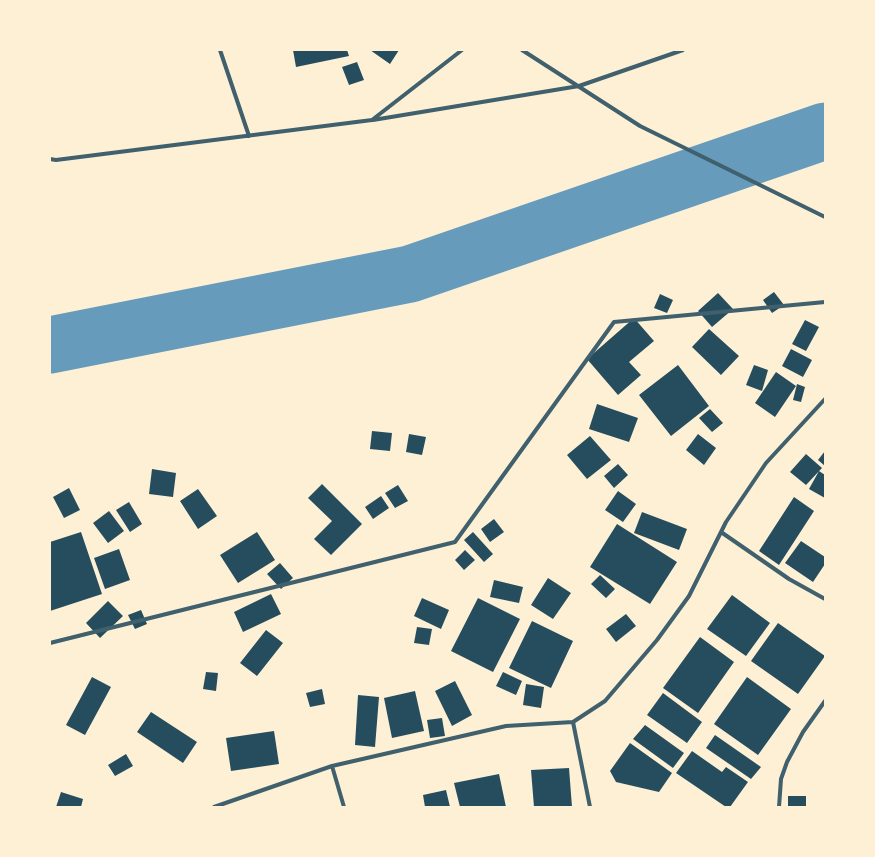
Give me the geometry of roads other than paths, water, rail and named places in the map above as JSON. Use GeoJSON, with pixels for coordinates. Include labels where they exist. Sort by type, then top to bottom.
{"type":"FeatureCollection","features":[{"type":"Feature","properties":{"kind":"street"},"geometry":{"type":"LineString","coordinates":[[220,50],[249,136]]}},
{"type":"Feature","properties":{"kind":"street"},"geometry":{"type":"LineString","coordinates":[[372,120],[462,50]]}},
{"type":"Feature","properties":{"kind":"street"},"geometry":{"type":"LineString","coordinates":[[522,50],[640,126],[825,217]]}},
{"type":"Feature","properties":{"kind":"street"},"geometry":{"type":"LineString","coordinates":[[50,159],[56,160],[372,120],[578,86],[683,50]]}},
{"type":"Feature","properties":{"kind":"street"},"geometry":{"type":"LineString","coordinates":[[50,643],[454,542],[614,322],[825,302]]}},
{"type":"Feature","properties":{"kind":"street"},"geometry":{"type":"LineString","coordinates":[[214,807],[332,766],[506,726],[573,722],[605,701],[657,640],[689,596],[726,522],[766,463],[825,399]]}},
{"type":"Feature","properties":{"kind":"street"},"geometry":{"type":"LineString","coordinates":[[721,532],[789,580],[825,600]]}},
{"type":"Feature","properties":{"kind":"street"},"geometry":{"type":"LineString","coordinates":[[779,807],[781,779],[787,762],[803,732],[825,700]]}},
{"type":"Feature","properties":{"kind":"street"},"geometry":{"type":"LineString","coordinates":[[573,722],[590,807]]}},
{"type":"Feature","properties":{"kind":"street"},"geometry":{"type":"LineString","coordinates":[[332,766],[344,807]]}},
{"type":"Feature","properties":{"kind":"waterway"},"geometry":{"type":"LineString","coordinates":[[50,345],[410,274],[825,131]]}}]}
